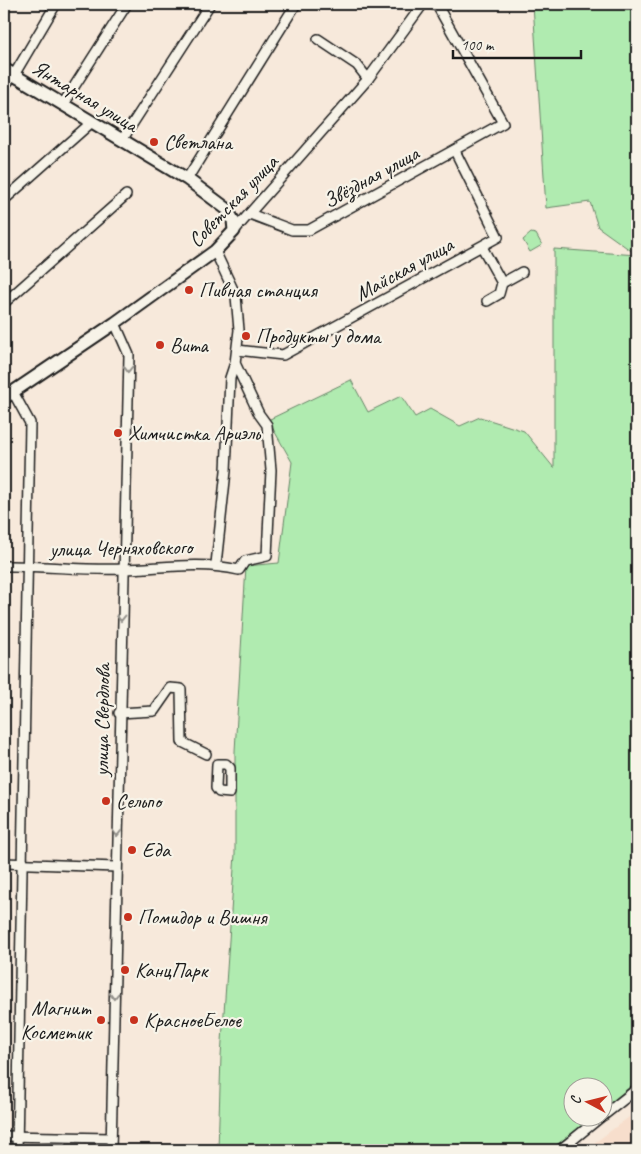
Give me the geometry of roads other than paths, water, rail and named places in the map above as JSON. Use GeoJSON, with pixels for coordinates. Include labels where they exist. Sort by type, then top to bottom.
{"type":"FeatureCollection","features":[{"type":"Feature","properties":{"kind":"street"},"geometry":{"type":"LineString","coordinates":[[4,86],[9,72],[56,4]]}},
{"type":"Feature","properties":{"kind":"street"},"geometry":{"type":"LineString","coordinates":[[63,104],[127,4]]}},
{"type":"Feature","properties":{"kind":"street"},"geometry":{"type":"LineString","coordinates":[[122,140],[210,4]]}},
{"type":"Feature","properties":{"kind":"street"},"geometry":{"type":"LineString","coordinates":[[187,179],[296,4]]}},
{"type":"Feature","properties":{"kind":"street","name":"Советская улица"},"geometry":{"type":"LineString","coordinates":[[8,395],[115,323],[215,251],[250,214],[368,79],[423,4]]}},
{"type":"Feature","properties":{"kind":"street","name":"Звёздная улица"},"geometry":{"type":"LineString","coordinates":[[250,214],[292,230],[309,230],[503,123],[438,7],[432,4]]}},
{"type":"Feature","properties":{"kind":"street"},"geometry":{"type":"LineString","coordinates":[[318,39],[357,65],[368,79]]}},
{"type":"Feature","properties":{"kind":"street","name":"Янтарная улица"},"geometry":{"type":"LineString","coordinates":[[9,72],[187,179],[228,209],[233,220],[234,231]]}},
{"type":"Feature","properties":{"kind":"street"},"geometry":{"type":"LineString","coordinates":[[4,200],[92,122]]}},
{"type":"Feature","properties":{"kind":"street","name":"Майская улица"},"geometry":{"type":"LineString","coordinates":[[237,350],[283,356],[498,237],[455,151]]}},
{"type":"Feature","properties":{"kind":"street"},"geometry":{"type":"LineString","coordinates":[[4,303],[126,195]]}},
{"type":"Feature","properties":{"kind":"street"},"geometry":{"type":"LineString","coordinates":[[482,247],[502,284]]}},
{"type":"Feature","properties":{"kind":"street"},"geometry":{"type":"LineString","coordinates":[[215,251],[236,296],[238,330],[235,363],[230,378],[226,470],[216,564]]}},
{"type":"Feature","properties":{"kind":"street"},"geometry":{"type":"LineString","coordinates":[[487,301],[499,294],[502,284],[522,272]]}},
{"type":"Feature","properties":{"kind":"street","name":"улица Свердлова"},"geometry":{"type":"LineString","coordinates":[[111,1150],[122,570],[129,355],[115,323]]}},
{"type":"Feature","properties":{"kind":"street","name":"улица Черняховского"},"geometry":{"type":"LineString","coordinates":[[4,566],[122,570],[178,564],[216,564],[239,570],[245,561],[267,556],[271,470],[267,425],[259,414],[235,363]]}},
{"type":"Feature","properties":{"kind":"street"},"geometry":{"type":"LineString","coordinates":[[8,395],[30,423],[26,566],[18,1150]]}},
{"type":"Feature","properties":{"kind":"street"},"geometry":{"type":"LineString","coordinates":[[119,713],[154,711],[170,688],[181,689],[182,742],[206,754]]}},
{"type":"Feature","properties":{"kind":"street"},"geometry":{"type":"LineString","coordinates":[[4,863],[116,867]]}},
{"type":"Feature","properties":{"kind":"street"},"geometry":{"type":"LineString","coordinates":[[614,1107],[637,1089]]}},
{"type":"Feature","properties":{"kind":"street"},"geometry":{"type":"LineString","coordinates":[[560,1150],[590,1126]]}},
{"type":"Feature","properties":{"kind":"street"},"geometry":{"type":"LineString","coordinates":[[4,1136],[111,1138]]}},
{"type":"Feature","properties":{"kind":"place","name":"Светлана"},"geometry":{"type":"Point","coordinates":[154,142]}},
{"type":"Feature","properties":{"kind":"place","name":"Пивная станция"},"geometry":{"type":"Point","coordinates":[189,290]}},
{"type":"Feature","properties":{"kind":"place","name":"Продукты у дома"},"geometry":{"type":"Point","coordinates":[246,336]}},
{"type":"Feature","properties":{"kind":"place","name":"Вита"},"geometry":{"type":"Point","coordinates":[160,345]}},
{"type":"Feature","properties":{"kind":"place","name":"Химчистка Ариэль"},"geometry":{"type":"Point","coordinates":[118,433]}},
{"type":"Feature","properties":{"kind":"place","name":"Сельпо"},"geometry":{"type":"Point","coordinates":[106,801]}},
{"type":"Feature","properties":{"kind":"place","name":"Еда"},"geometry":{"type":"Point","coordinates":[132,850]}},
{"type":"Feature","properties":{"kind":"place","name":"Помидор и Вишня"},"geometry":{"type":"Point","coordinates":[128,917]}},
{"type":"Feature","properties":{"kind":"place","name":"КанцПарк"},"geometry":{"type":"Point","coordinates":[125,970]}},
{"type":"Feature","properties":{"kind":"place","name":"Магнит Косметик"},"geometry":{"type":"Point","coordinates":[101,1020]}},
{"type":"Feature","properties":{"kind":"place","name":"КрасноеБелое"},"geometry":{"type":"Point","coordinates":[134,1020]}}]}
